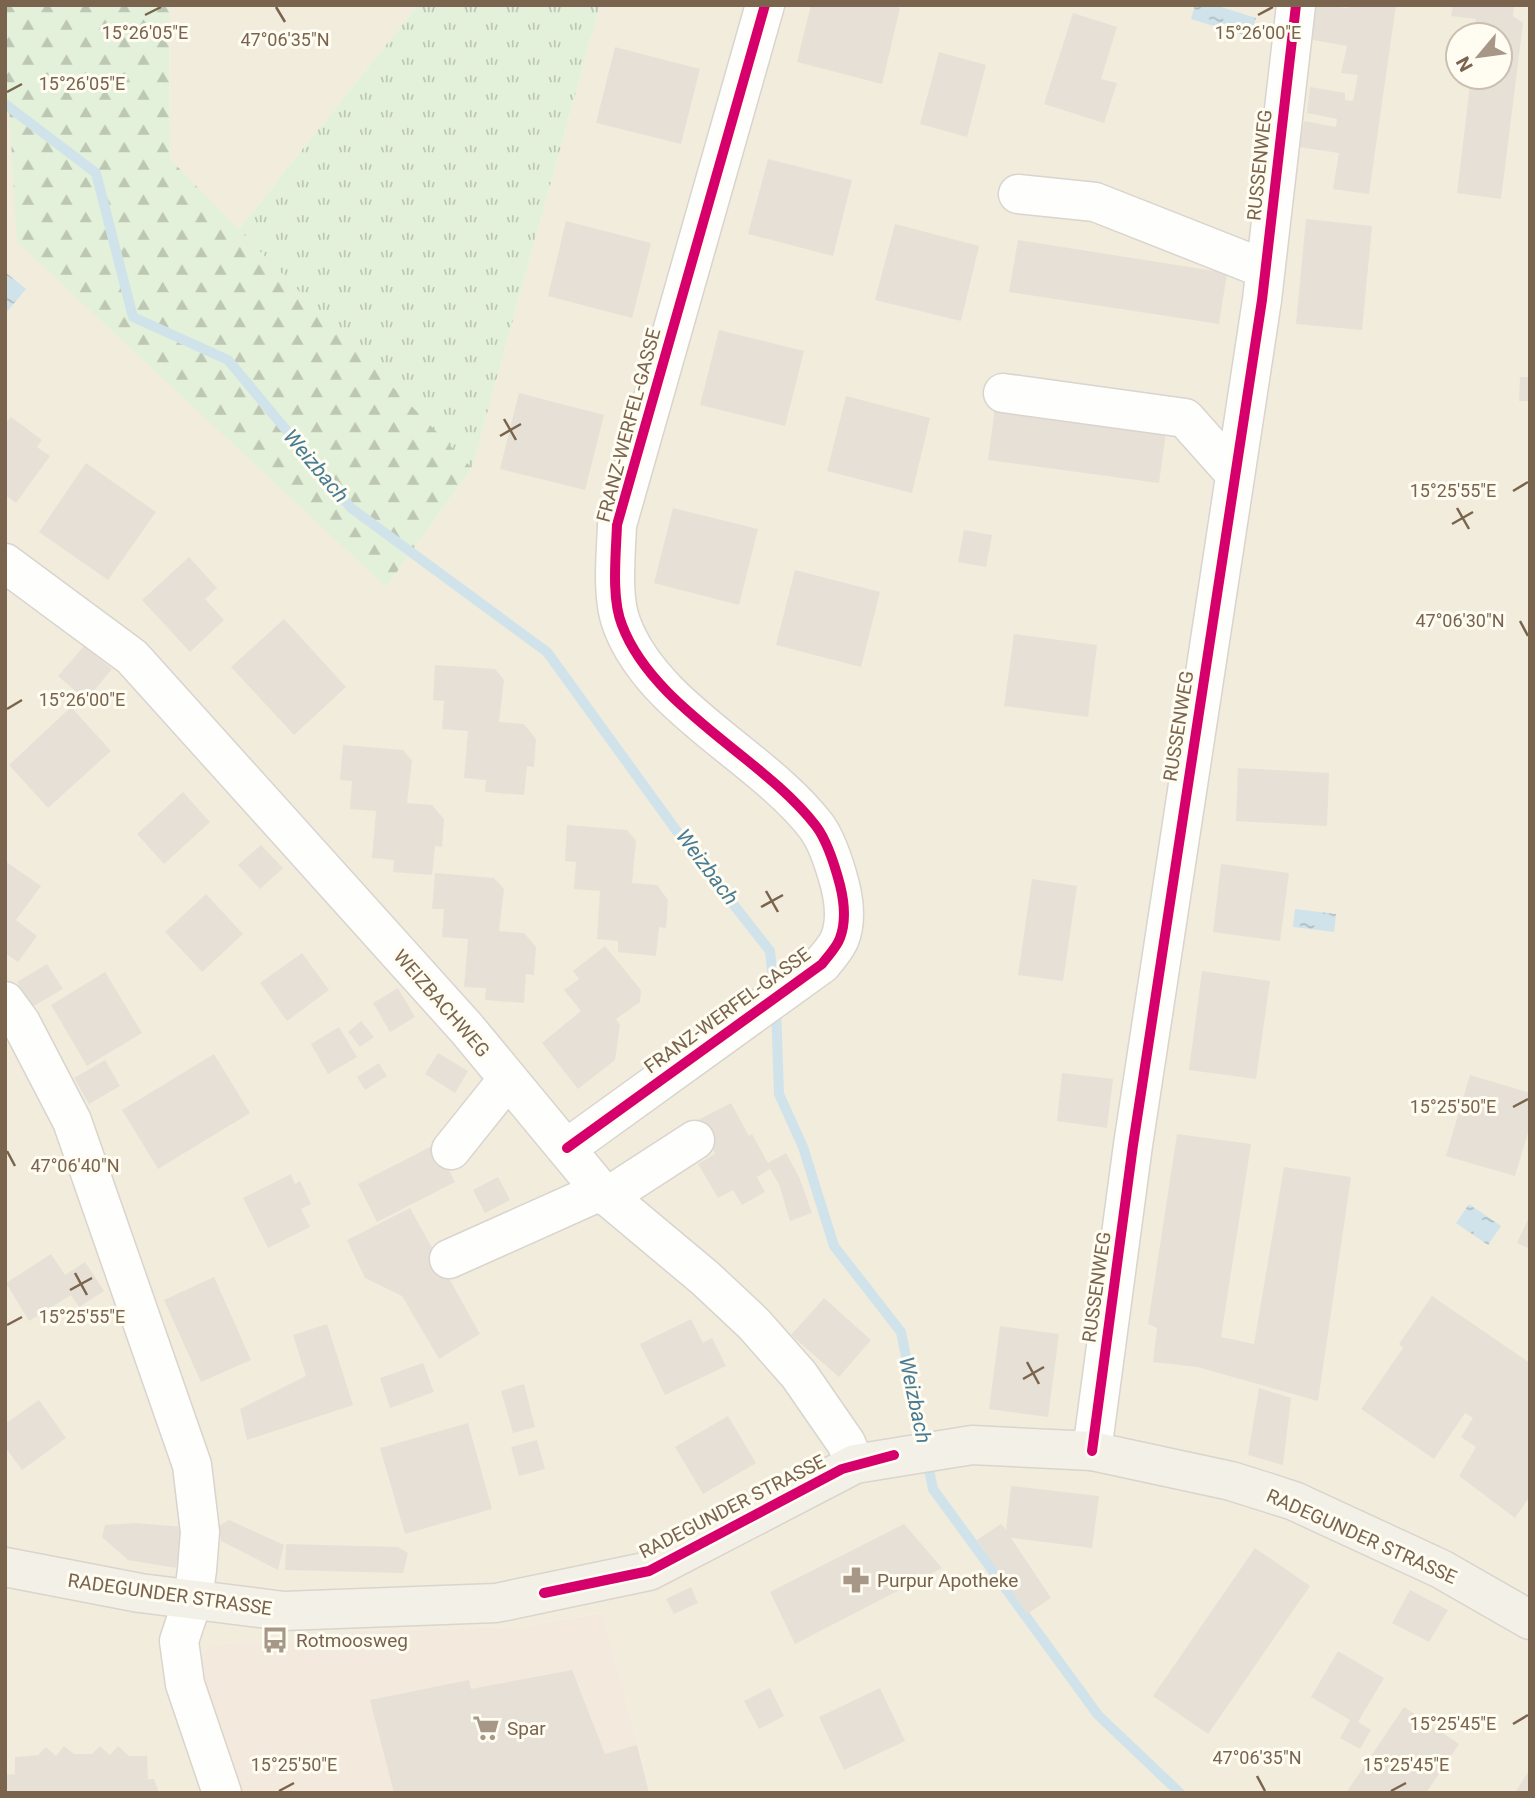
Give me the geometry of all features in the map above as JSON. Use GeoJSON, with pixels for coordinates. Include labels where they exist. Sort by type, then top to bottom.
{"type":"FeatureCollection","features":[{"type":"Feature","properties":{"kind":"main road","name":"RADEGUNDER STRASSE"},"geometry":{"type":"LineString","coordinates":[[5,1567],[140,1593],[284,1611],[508,1601],[649,1571],[855,1464],[953,1446],[1092,1451],[1231,1481],[1294,1501],[1441,1569],[1530,1620]]}},
{"type":"Feature","properties":{"kind":"street","name":"FRANZ-WERFEL-GASSE"},"geometry":{"type":"LineString","coordinates":[[567,1148],[822,964],[841,937],[844,902],[835,866],[818,828],[769,776],[690,713],[646,666],[621,625],[615,573],[617,525],[765,5]]}},
{"type":"Feature","properties":{"kind":"street","name":"RUSSENWEG"},"geometry":{"type":"LineString","coordinates":[[1092,1451],[1133,1145],[1265,269],[1296,5]]}},
{"type":"Feature","properties":{"kind":"street"},"geometry":{"type":"LineString","coordinates":[[1018,194],[1095,202],[1265,269]]}},
{"type":"Feature","properties":{"kind":"street"},"geometry":{"type":"LineString","coordinates":[[1003,393],[1185,418],[1235,474]]}},
{"type":"Feature","properties":{"kind":"street","name":"WEIZBACHWEG"},"geometry":{"type":"LineString","coordinates":[[5,563],[132,657],[508,1079],[604,1194],[705,1278],[754,1324],[799,1375],[846,1443],[855,1464]]}},
{"type":"Feature","properties":{"kind":"street"},"geometry":{"type":"LineString","coordinates":[[5,1001],[21,1023],[72,1121],[192,1465],[200,1532],[192,1599],[179,1641],[185,1684],[222,1793]]}},
{"type":"Feature","properties":{"kind":"street"},"geometry":{"type":"LineString","coordinates":[[452,1150],[508,1079]]}},
{"type":"Feature","properties":{"kind":"street"},"geometry":{"type":"LineString","coordinates":[[449,1259],[604,1194],[695,1140]]}},
{"type":"Feature","properties":{"kind":"shaded area"},"geometry":{"type":"Polygon","coordinates":[[[169,5],[418,5],[237,231],[170,159],[169,5]]]}},
{"type":"Feature","properties":{"kind":"shaded area"},"geometry":{"type":"Polygon","coordinates":[[[600,5],[1530,5],[1530,1793],[650,1793],[604,1616],[599,1613],[519,1627],[351,1631],[331,1635],[314,1644],[275,1640],[211,1645],[231,1793],[5,1793],[5,104],[386,587],[472,468],[600,5]]]}},
{"type":"Feature","properties":{"kind":"shaded area"},"geometry":{"type":"Polygon","coordinates":[[[600,1613],[604,1616],[650,1793],[231,1793],[189,1667],[211,1645],[275,1640],[314,1644],[331,1635],[351,1631],[519,1627],[600,1613]]]}},
{"type":"Feature","properties":{"kind":"green space"},"geometry":{"type":"Polygon","coordinates":[[[5,5],[169,5],[170,159],[472,468],[386,587],[17,242],[9,106],[5,104],[5,5]]]}},
{"type":"Feature","properties":{"kind":"green space"},"geometry":{"type":"Polygon","coordinates":[[[418,5],[600,5],[472,468],[237,231],[418,5]]]}},
{"type":"Feature","properties":{"kind":"water"},"geometry":{"type":"Polygon","coordinates":[[[1195,5],[1215,5],[1256,18],[1250,37],[1191,19],[1195,5]]]}},
{"type":"Feature","properties":{"kind":"water"},"geometry":{"type":"Polygon","coordinates":[[[5,272],[26,289],[5,314],[5,272]]]}},
{"type":"Feature","properties":{"kind":"water"},"geometry":{"type":"Polygon","coordinates":[[[1295,909],[1336,914],[1334,932],[1293,927],[1295,909]]]}},
{"type":"Feature","properties":{"kind":"water"},"geometry":{"type":"Polygon","coordinates":[[[1469,1204],[1501,1226],[1488,1245],[1456,1223],[1469,1204]]]}},
{"type":"Feature","properties":{"kind":"building"},"geometry":{"type":"Polygon","coordinates":[[[811,5],[889,5],[900,8],[882,84],[797,62],[811,5]]]}},
{"type":"Feature","properties":{"kind":"building"},"geometry":{"type":"Polygon","coordinates":[[[1314,5],[1348,8],[1349,5],[1396,5],[1369,194],[1333,189],[1339,153],[1299,147],[1304,121],[1336,127],[1337,119],[1307,113],[1310,87],[1345,93],[1345,100],[1353,101],[1358,75],[1341,73],[1347,46],[1308,39],[1314,5]]]}},
{"type":"Feature","properties":{"kind":"building"},"geometry":{"type":"Polygon","coordinates":[[[1453,5],[1514,5],[1513,16],[1523,23],[1501,199],[1457,193],[1469,91],[1514,91],[1514,21],[1476,21],[1451,16],[1453,5]]]}},
{"type":"Feature","properties":{"kind":"building"},"geometry":{"type":"Polygon","coordinates":[[[1073,13],[1117,27],[1101,79],[1117,83],[1104,123],[1044,104],[1073,13]]]}},
{"type":"Feature","properties":{"kind":"building"},"geometry":{"type":"Polygon","coordinates":[[[615,47],[700,69],[681,144],[596,123],[615,47]]]}},
{"type":"Feature","properties":{"kind":"building"},"geometry":{"type":"Polygon","coordinates":[[[939,52],[986,65],[967,137],[920,124],[939,52]]]}},
{"type":"Feature","properties":{"kind":"building"},"geometry":{"type":"Polygon","coordinates":[[[768,159],[852,180],[833,256],[748,234],[768,159]]]}},
{"type":"Feature","properties":{"kind":"building"},"geometry":{"type":"Polygon","coordinates":[[[1306,219],[1372,226],[1362,330],[1296,324],[1306,219]]]}},
{"type":"Feature","properties":{"kind":"building"},"geometry":{"type":"Polygon","coordinates":[[[566,221],[651,243],[632,318],[548,296],[566,221]]]}},
{"type":"Feature","properties":{"kind":"building"},"geometry":{"type":"Polygon","coordinates":[[[895,224],[979,246],[961,321],[875,300],[895,224]]]}},
{"type":"Feature","properties":{"kind":"building"},"geometry":{"type":"Polygon","coordinates":[[[1018,240],[1227,273],[1219,324],[1009,292],[1018,240]]]}},
{"type":"Feature","properties":{"kind":"building"},"geometry":{"type":"Polygon","coordinates":[[[719,330],[804,351],[785,426],[700,405],[719,330]]]}},
{"type":"Feature","properties":{"kind":"building"},"geometry":{"type":"Polygon","coordinates":[[[1520,377],[1530,377],[1530,401],[1519,401],[1520,377]]]}},
{"type":"Feature","properties":{"kind":"building"},"geometry":{"type":"Polygon","coordinates":[[[519,393],[604,415],[585,490],[500,469],[519,393]]]}},
{"type":"Feature","properties":{"kind":"building"},"geometry":{"type":"Polygon","coordinates":[[[846,396],[930,418],[912,493],[827,471],[846,396]]]}},
{"type":"Feature","properties":{"kind":"building"},"geometry":{"type":"Polygon","coordinates":[[[995,408],[1166,432],[1159,483],[988,460],[995,408]]]}},
{"type":"Feature","properties":{"kind":"building"},"geometry":{"type":"Polygon","coordinates":[[[11,417],[42,440],[37,447],[50,456],[16,503],[5,495],[5,424],[11,417]]]}},
{"type":"Feature","properties":{"kind":"building"},"geometry":{"type":"Polygon","coordinates":[[[86,463],[156,512],[108,580],[39,532],[86,463]]]}},
{"type":"Feature","properties":{"kind":"building"},"geometry":{"type":"Polygon","coordinates":[[[673,508],[758,529],[739,605],[654,583],[673,508]]]}},
{"type":"Feature","properties":{"kind":"building"},"geometry":{"type":"Polygon","coordinates":[[[964,530],[992,535],[986,567],[958,562],[964,530]]]}},
{"type":"Feature","properties":{"kind":"building"},"geometry":{"type":"Polygon","coordinates":[[[189,557],[217,588],[205,599],[224,620],[190,652],[142,600],[189,557]]]}},
{"type":"Feature","properties":{"kind":"building"},"geometry":{"type":"Polygon","coordinates":[[[795,570],[880,592],[861,667],[776,645],[795,570]]]}},
{"type":"Feature","properties":{"kind":"building"},"geometry":{"type":"Polygon","coordinates":[[[284,619],[346,687],[294,735],[231,667],[284,619]]]}},
{"type":"Feature","properties":{"kind":"building"},"geometry":{"type":"Polygon","coordinates":[[[1014,634],[1097,645],[1088,717],[1004,706],[1014,634]]]}},
{"type":"Feature","properties":{"kind":"building"},"geometry":{"type":"Polygon","coordinates":[[[84,646],[112,669],[86,700],[58,676],[84,646]]]}},
{"type":"Feature","properties":{"kind":"building"},"geometry":{"type":"Polygon","coordinates":[[[435,665],[495,669],[504,680],[499,722],[524,724],[536,739],[534,767],[527,766],[524,795],[485,792],[486,780],[464,778],[468,731],[442,729],[444,701],[433,700],[435,665]]]}},
{"type":"Feature","properties":{"kind":"building"},"geometry":{"type":"Polygon","coordinates":[[[71,707],[111,751],[48,808],[9,765],[71,707]]]}},
{"type":"Feature","properties":{"kind":"building"},"geometry":{"type":"Polygon","coordinates":[[[343,745],[403,750],[412,761],[407,803],[432,805],[444,819],[442,847],[435,846],[432,875],[393,872],[394,860],[372,858],[376,811],[350,809],[352,781],[340,780],[343,745]]]}},
{"type":"Feature","properties":{"kind":"building"},"geometry":{"type":"Polygon","coordinates":[[[1238,768],[1329,773],[1327,826],[1236,821],[1238,768]]]}},
{"type":"Feature","properties":{"kind":"building"},"geometry":{"type":"Polygon","coordinates":[[[183,792],[210,822],[164,864],[137,834],[183,792]]]}},
{"type":"Feature","properties":{"kind":"building"},"geometry":{"type":"Polygon","coordinates":[[[567,825],[627,830],[636,841],[632,883],[657,885],[668,900],[666,928],[659,927],[656,956],[618,952],[618,941],[597,939],[600,891],[574,889],[576,862],[565,861],[567,825]]]}},
{"type":"Feature","properties":{"kind":"building"},"geometry":{"type":"Polygon","coordinates":[[[261,845],[283,868],[260,889],[238,865],[261,845]]]}},
{"type":"Feature","properties":{"kind":"building"},"geometry":{"type":"Polygon","coordinates":[[[5,861],[41,886],[16,920],[37,936],[18,962],[5,953],[5,861]]]}},
{"type":"Feature","properties":{"kind":"building"},"geometry":{"type":"Polygon","coordinates":[[[1221,864],[1289,873],[1280,941],[1213,932],[1221,864]]]}},
{"type":"Feature","properties":{"kind":"building"},"geometry":{"type":"Polygon","coordinates":[[[435,873],[494,878],[504,889],[499,931],[524,933],[536,947],[534,975],[526,974],[524,1003],[485,1000],[486,988],[464,987],[468,939],[442,937],[444,909],[432,909],[435,873]]]}},
{"type":"Feature","properties":{"kind":"building"},"geometry":{"type":"Polygon","coordinates":[[[1032,879],[1077,886],[1063,981],[1018,975],[1032,879]]]}},
{"type":"Feature","properties":{"kind":"building"},"geometry":{"type":"Polygon","coordinates":[[[206,894],[243,934],[202,972],[165,932],[206,894]]]}},
{"type":"Feature","properties":{"kind":"building"},"geometry":{"type":"Polygon","coordinates":[[[605,946],[641,990],[640,1002],[616,1019],[620,1025],[615,1060],[578,1089],[542,1043],[581,1011],[564,990],[579,979],[573,971],[605,946]]]}},
{"type":"Feature","properties":{"kind":"building"},"geometry":{"type":"Polygon","coordinates":[[[302,953],[329,990],[287,1021],[260,983],[302,953]]]}},
{"type":"Feature","properties":{"kind":"building"},"geometry":{"type":"Polygon","coordinates":[[[47,964],[63,989],[32,1007],[17,982],[47,964]]]}},
{"type":"Feature","properties":{"kind":"building"},"geometry":{"type":"Polygon","coordinates":[[[1202,971],[1270,981],[1256,1079],[1189,1070],[1202,971]]]}},
{"type":"Feature","properties":{"kind":"building"},"geometry":{"type":"Polygon","coordinates":[[[105,972],[142,1033],[87,1066],[51,1005],[105,972]]]}},
{"type":"Feature","properties":{"kind":"building"},"geometry":{"type":"Polygon","coordinates":[[[398,988],[415,1017],[390,1032],[373,1003],[398,988]]]}},
{"type":"Feature","properties":{"kind":"building"},"geometry":{"type":"Polygon","coordinates":[[[361,1021],[374,1037],[360,1047],[348,1032],[361,1021]]]}},
{"type":"Feature","properties":{"kind":"building"},"geometry":{"type":"Polygon","coordinates":[[[339,1027],[357,1057],[328,1074],[311,1044],[339,1027]]]}},
{"type":"Feature","properties":{"kind":"building"},"geometry":{"type":"Polygon","coordinates":[[[438,1053],[468,1071],[455,1093],[425,1074],[438,1053]]]}},
{"type":"Feature","properties":{"kind":"building"},"geometry":{"type":"Polygon","coordinates":[[[214,1054],[250,1113],[158,1169],[122,1110],[214,1054]]]}},
{"type":"Feature","properties":{"kind":"building"},"geometry":{"type":"Polygon","coordinates":[[[105,1060],[120,1086],[89,1104],[74,1078],[105,1060]]]}},
{"type":"Feature","properties":{"kind":"building"},"geometry":{"type":"Polygon","coordinates":[[[379,1063],[387,1076],[365,1090],[357,1077],[379,1063]]]}},
{"type":"Feature","properties":{"kind":"building"},"geometry":{"type":"Polygon","coordinates":[[[1062,1073],[1113,1079],[1107,1128],[1057,1121],[1062,1073]]]}},
{"type":"Feature","properties":{"kind":"building"},"geometry":{"type":"Polygon","coordinates":[[[1470,1075],[1530,1093],[1530,1126],[1515,1176],[1446,1156],[1470,1075]]]}},
{"type":"Feature","properties":{"kind":"building"},"geometry":{"type":"Polygon","coordinates":[[[731,1103],[768,1163],[786,1153],[799,1177],[812,1213],[790,1221],[779,1184],[770,1169],[757,1177],[765,1192],[742,1205],[733,1190],[718,1198],[698,1164],[715,1154],[698,1120],[731,1103]]]}},
{"type":"Feature","properties":{"kind":"building"},"geometry":{"type":"Polygon","coordinates":[[[1177,1134],[1251,1144],[1221,1337],[1254,1344],[1284,1167],[1351,1177],[1318,1401],[1197,1367],[1153,1362],[1157,1328],[1148,1324],[1177,1134]]]}},
{"type":"Feature","properties":{"kind":"building"},"geometry":{"type":"Polygon","coordinates":[[[436,1144],[455,1182],[377,1222],[358,1184],[436,1144]]]}},
{"type":"Feature","properties":{"kind":"building"},"geometry":{"type":"Polygon","coordinates":[[[291,1174],[295,1184],[300,1181],[311,1204],[301,1209],[310,1227],[268,1248],[243,1198],[291,1174]]]}},
{"type":"Feature","properties":{"kind":"building"},"geometry":{"type":"Polygon","coordinates":[[[498,1177],[510,1200],[485,1213],[473,1190],[498,1177]]]}},
{"type":"Feature","properties":{"kind":"building"},"geometry":{"type":"Polygon","coordinates":[[[410,1208],[480,1334],[439,1359],[402,1296],[365,1278],[347,1240],[410,1208]]]}},
{"type":"Feature","properties":{"kind":"building"},"geometry":{"type":"Polygon","coordinates":[[[1530,1215],[1530,1249],[1517,1243],[1530,1215]]]}},
{"type":"Feature","properties":{"kind":"building"},"geometry":{"type":"Polygon","coordinates":[[[51,1254],[65,1275],[85,1262],[104,1291],[79,1307],[71,1295],[29,1321],[6,1283],[51,1254]]]}},
{"type":"Feature","properties":{"kind":"building"},"geometry":{"type":"Polygon","coordinates":[[[214,1277],[251,1360],[201,1382],[164,1300],[214,1277]]]}},
{"type":"Feature","properties":{"kind":"building"},"geometry":{"type":"Polygon","coordinates":[[[1432,1296],[1530,1363],[1530,1496],[1515,1518],[1459,1476],[1476,1447],[1461,1437],[1473,1418],[1465,1413],[1434,1459],[1361,1409],[1403,1348],[1399,1344],[1432,1296]]]}},
{"type":"Feature","properties":{"kind":"building"},"geometry":{"type":"Polygon","coordinates":[[[824,1298],[871,1340],[839,1377],[791,1335],[824,1298]]]}},
{"type":"Feature","properties":{"kind":"building"},"geometry":{"type":"Polygon","coordinates":[[[691,1319],[703,1343],[712,1338],[726,1366],[665,1395],[640,1344],[691,1319]]]}},
{"type":"Feature","properties":{"kind":"building"},"geometry":{"type":"Polygon","coordinates":[[[327,1324],[353,1405],[247,1440],[240,1409],[306,1376],[293,1335],[327,1324]]]}},
{"type":"Feature","properties":{"kind":"building"},"geometry":{"type":"Polygon","coordinates":[[[1000,1326],[1059,1334],[1048,1417],[989,1409],[1000,1326]]]}},
{"type":"Feature","properties":{"kind":"building"},"geometry":{"type":"Polygon","coordinates":[[[423,1363],[434,1392],[390,1408],[380,1378],[423,1363]]]}},
{"type":"Feature","properties":{"kind":"building"},"geometry":{"type":"Polygon","coordinates":[[[524,1384],[535,1427],[513,1433],[501,1391],[524,1384]]]}},
{"type":"Feature","properties":{"kind":"building"},"geometry":{"type":"Polygon","coordinates":[[[1259,1388],[1291,1398],[1283,1465],[1248,1455],[1259,1388]]]}},
{"type":"Feature","properties":{"kind":"building"},"geometry":{"type":"Polygon","coordinates":[[[39,1400],[66,1438],[22,1470],[5,1447],[5,1424],[39,1400]]]}},
{"type":"Feature","properties":{"kind":"building"},"geometry":{"type":"Polygon","coordinates":[[[728,1416],[756,1463],[703,1494],[675,1447],[728,1416]]]}},
{"type":"Feature","properties":{"kind":"building"},"geometry":{"type":"Polygon","coordinates":[[[468,1423],[492,1509],[405,1534],[380,1448],[468,1423]]]}},
{"type":"Feature","properties":{"kind":"building"},"geometry":{"type":"Polygon","coordinates":[[[537,1440],[545,1469],[519,1476],[511,1447],[537,1440]]]}},
{"type":"Feature","properties":{"kind":"building"},"geometry":{"type":"Polygon","coordinates":[[[1011,1486],[1099,1496],[1092,1548],[1011,1538],[1051,1598],[1027,1614],[977,1540],[1001,1524],[1006,1530],[1011,1486]]]}},
{"type":"Feature","properties":{"kind":"building"},"geometry":{"type":"Polygon","coordinates":[[[229,1520],[284,1545],[278,1570],[221,1541],[219,1526],[229,1520]]]}},
{"type":"Feature","properties":{"kind":"building"},"geometry":{"type":"Polygon","coordinates":[[[136,1523],[183,1527],[176,1568],[128,1560],[102,1537],[105,1525],[136,1523]]]}},
{"type":"Feature","properties":{"kind":"building","name":"Purpur Apotheke"},"geometry":{"type":"Polygon","coordinates":[[[904,1524],[942,1568],[795,1644],[770,1592],[904,1524]]]}},
{"type":"Feature","properties":{"kind":"building"},"geometry":{"type":"Polygon","coordinates":[[[286,1544],[398,1547],[408,1553],[403,1573],[285,1570],[286,1544]]]}},
{"type":"Feature","properties":{"kind":"building"},"geometry":{"type":"Polygon","coordinates":[[[1255,1548],[1310,1586],[1208,1734],[1153,1696],[1255,1548]]]}},
{"type":"Feature","properties":{"kind":"building"},"geometry":{"type":"Polygon","coordinates":[[[691,1587],[698,1603],[674,1614],[666,1599],[691,1587]]]}},
{"type":"Feature","properties":{"kind":"building"},"geometry":{"type":"Polygon","coordinates":[[[1410,1590],[1448,1610],[1429,1642],[1392,1623],[1410,1590]]]}},
{"type":"Feature","properties":{"kind":"building"},"geometry":{"type":"Polygon","coordinates":[[[1338,1651],[1384,1678],[1358,1722],[1371,1730],[1360,1749],[1340,1738],[1350,1720],[1311,1697],[1338,1651]]]}},
{"type":"Feature","properties":{"kind":"building","name":"Spar"},"geometry":{"type":"Polygon","coordinates":[[[572,1670],[605,1754],[637,1745],[649,1793],[394,1793],[370,1700],[469,1680],[471,1689],[572,1670]]]}},
{"type":"Feature","properties":{"kind":"building"},"geometry":{"type":"Polygon","coordinates":[[[770,1688],[784,1716],[759,1729],[744,1701],[770,1688]]]}},
{"type":"Feature","properties":{"kind":"building"},"geometry":{"type":"Polygon","coordinates":[[[880,1688],[905,1741],[844,1770],[819,1717],[880,1688]]]}},
{"type":"Feature","properties":{"kind":"building"},"geometry":{"type":"Polygon","coordinates":[[[1404,1707],[1459,1744],[1426,1793],[1346,1793],[1404,1707]]]}},
{"type":"Feature","properties":{"kind":"building"},"geometry":{"type":"Polygon","coordinates":[[[64,1746],[74,1754],[92,1754],[100,1746],[110,1755],[118,1746],[129,1756],[147,1756],[148,1779],[154,1779],[159,1793],[5,1793],[5,1775],[15,1774],[15,1757],[38,1755],[46,1747],[56,1756],[64,1746]]]}},
{"type":"Feature","properties":{"kind":"building"},"geometry":{"type":"Polygon","coordinates":[[[1530,1769],[1530,1793],[1515,1793],[1530,1769]]]}},
{"type":"Feature","properties":{"kind":"waterway","name":"Weizbach"},"geometry":{"type":"LineString","coordinates":[[5,104],[96,173],[133,317],[228,360],[351,508],[547,652],[689,848],[770,951],[774,990]]}},
{"type":"Feature","properties":{"kind":"waterway","name":"Weizbach"},"geometry":{"type":"LineString","coordinates":[[776,1006],[779,1094],[803,1147],[834,1246],[901,1332],[933,1489],[1098,1715],[1180,1793]]}},
{"type":"Feature","properties":{"kind":"cycle path"},"geometry":{"type":"LineString","coordinates":[[567,1148],[822,964],[835,948],[842,932],[843,905],[838,878],[828,847],[816,826],[768,777],[683,707],[658,682],[637,655],[622,625],[616,602],[617,525],[765,5]]}},
{"type":"Feature","properties":{"kind":"cycle path"},"geometry":{"type":"LineString","coordinates":[[1092,1451],[1133,1145],[1262,300],[1296,5]]}},
{"type":"Feature","properties":{"kind":"cycle path"},"geometry":{"type":"LineString","coordinates":[[544,1593],[649,1571],[842,1469],[894,1455]]}},
{"type":"Feature","properties":{"kind":"place","name":"Purpur Apotheke"},"geometry":{"type":"Point","coordinates":[856,1580]}},
{"type":"Feature","properties":{"kind":"place","name":"Rotmoosweg"},"geometry":{"type":"Point","coordinates":[275,1640]}},
{"type":"Feature","properties":{"kind":"place","name":"Spar"},"geometry":{"type":"Point","coordinates":[486,1728]}}]}
